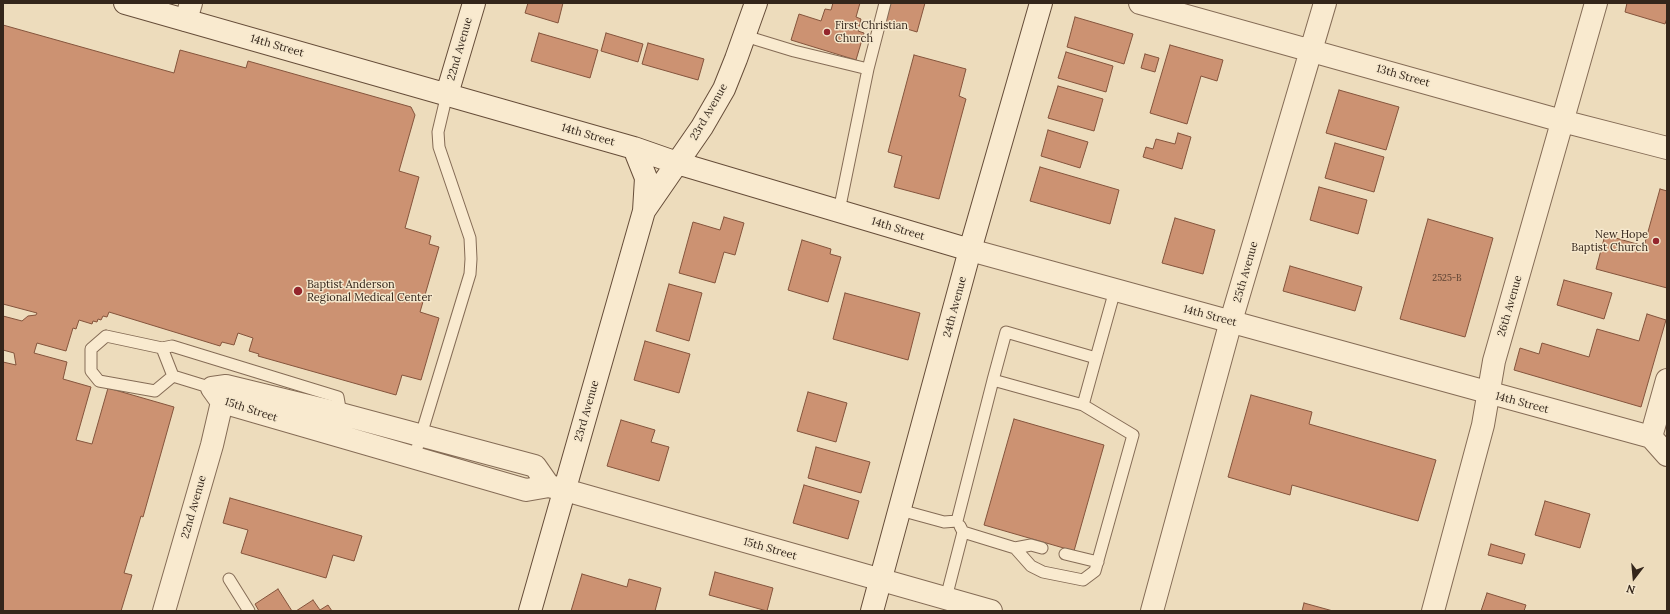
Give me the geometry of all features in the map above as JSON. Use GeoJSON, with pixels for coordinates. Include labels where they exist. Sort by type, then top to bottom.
{"type":"FeatureCollection","features":[{"type":"Feature","properties":{"kind":"street","name":"14th Street"},"geometry":{"type":"LineString","coordinates":[[125,3],[188,12],[447,94],[634,148],[678,163],[970,250],[1651,437]]}},
{"type":"Feature","properties":{"kind":"street","name":"22nd Avenue"},"geometry":{"type":"LineString","coordinates":[[447,94],[474,3]]}},
{"type":"Feature","properties":{"kind":"street","name":"23rd Avenue"},"geometry":{"type":"LineString","coordinates":[[644,211],[702,127],[724,89],[756,3]]}},
{"type":"Feature","properties":{"kind":"street","name":"24th Avenue"},"geometry":{"type":"LineString","coordinates":[[872,611],[970,250],[1041,3]]}},
{"type":"Feature","properties":{"kind":"street","name":"13th Street"},"geometry":{"type":"LineString","coordinates":[[1140,3],[1562,121],[1667,148]]}},
{"type":"Feature","properties":{"kind":"street","name":"25th Avenue"},"geometry":{"type":"LineString","coordinates":[[1152,611],[1231,322],[1324,3]]}},
{"type":"Feature","properties":{"kind":"street","name":"26th Avenue"},"geometry":{"type":"LineString","coordinates":[[1433,611],[1483,425],[1494,361],[1596,3]]}},
{"type":"Feature","properties":{"kind":"street","name":"23rd Avenue"},"geometry":{"type":"LineString","coordinates":[[530,611],[557,488],[644,211],[646,178],[634,148]]}},
{"type":"Feature","properties":{"kind":"street"},"geometry":{"type":"LineString","coordinates":[[1667,380],[1651,437],[1667,455]]}},
{"type":"Feature","properties":{"kind":"street","name":"15th Street"},"geometry":{"type":"LineString","coordinates":[[557,488],[535,466],[341,414],[226,386],[217,395],[414,458],[526,490],[557,488],[991,611]]}},
{"type":"Feature","properties":{"kind":"street","name":"22nd Avenue"},"geometry":{"type":"LineString","coordinates":[[164,611],[212,445],[217,395]]}},
{"type":"Feature","properties":{"kind":"lane"},"geometry":{"type":"LineString","coordinates":[[839,211],[868,69],[885,3]]}},
{"type":"Feature","properties":{"kind":"lane"},"geometry":{"type":"LineString","coordinates":[[745,36],[794,51],[868,69]]}},
{"type":"Feature","properties":{"kind":"lane"},"geometry":{"type":"LineString","coordinates":[[414,458],[470,274],[472,259],[470,238],[439,147],[438,132],[447,94]]}},
{"type":"Feature","properties":{"kind":"lane"},"geometry":{"type":"LineString","coordinates":[[1083,404],[1115,290]]}},
{"type":"Feature","properties":{"kind":"lane"},"geometry":{"type":"LineString","coordinates":[[946,598],[963,532],[957,521],[1006,332],[1096,358]]}},
{"type":"Feature","properties":{"kind":"lane"},"geometry":{"type":"LineString","coordinates":[[173,376],[154,391],[99,381],[91,371],[91,349],[106,336],[162,348],[172,346],[338,397],[341,414]]}},
{"type":"Feature","properties":{"kind":"lane"},"geometry":{"type":"LineString","coordinates":[[162,348],[173,376],[217,395]]}},
{"type":"Feature","properties":{"kind":"lane"},"geometry":{"type":"LineString","coordinates":[[993,380],[1083,404],[1133,435],[1095,571],[1083,580],[1043,572],[1031,566],[1015,548]]}},
{"type":"Feature","properties":{"kind":"lane"},"geometry":{"type":"LineString","coordinates":[[900,510],[944,522],[957,521]]}},
{"type":"Feature","properties":{"kind":"lane"},"geometry":{"type":"LineString","coordinates":[[963,532],[1015,548],[1031,545],[1042,548]]}},
{"type":"Feature","properties":{"kind":"lane"},"geometry":{"type":"LineString","coordinates":[[1065,554],[1098,562]]}},
{"type":"Feature","properties":{"kind":"lane"},"geometry":{"type":"LineString","coordinates":[[229,578],[249,611]]}},
{"type":"Feature","properties":{"kind":"building"},"geometry":{"type":"Polygon","coordinates":[[[528,3],[563,3],[558,23],[525,13],[528,3]]]}},
{"type":"Feature","properties":{"kind":"building","name":"First Christian Church"},"geometry":{"type":"Polygon","coordinates":[[[833,3],[860,3],[856,17],[861,19],[858,31],[864,33],[856,60],[791,40],[799,14],[821,21],[825,9],[831,10],[833,3]]]}},
{"type":"Feature","properties":{"kind":"building"},"geometry":{"type":"Polygon","coordinates":[[[890,3],[925,3],[917,32],[884,22],[890,3]]]}},
{"type":"Feature","properties":{"kind":"building"},"geometry":{"type":"Polygon","coordinates":[[[1627,3],[1667,3],[1667,18],[1665,24],[1625,12],[1627,3]]]}},
{"type":"Feature","properties":{"kind":"building"},"geometry":{"type":"Polygon","coordinates":[[[1075,17],[1133,34],[1124,64],[1067,47],[1075,17]]]}},
{"type":"Feature","properties":{"kind":"building","name":"Baptist Anderson Regional Medical Center"},"geometry":{"type":"Polygon","coordinates":[[[3,25],[174,73],[180,50],[246,68],[248,61],[411,107],[415,115],[399,171],[419,177],[405,228],[431,236],[429,244],[439,247],[420,312],[439,318],[421,380],[402,375],[396,395],[258,356],[259,354],[249,351],[253,338],[238,333],[234,345],[222,342],[220,346],[109,312],[107,317],[103,316],[101,320],[98,319],[97,322],[93,321],[92,324],[79,320],[76,329],[73,328],[66,351],[37,343],[34,353],[67,362],[63,379],[91,387],[76,440],[92,444],[108,388],[174,407],[143,517],[141,516],[124,573],[132,575],[121,611],[3,611],[3,362],[16,365],[14,353],[3,350],[3,316],[22,321],[28,316],[36,315],[37,313],[3,304],[3,25]]]}},
{"type":"Feature","properties":{"kind":"building"},"geometry":{"type":"Polygon","coordinates":[[[539,33],[598,50],[590,78],[531,61],[539,33]]]}},
{"type":"Feature","properties":{"kind":"building"},"geometry":{"type":"Polygon","coordinates":[[[606,33],[643,44],[638,62],[601,51],[606,33]]]}},
{"type":"Feature","properties":{"kind":"building"},"geometry":{"type":"Polygon","coordinates":[[[648,43],[704,59],[698,80],[642,64],[648,43]]]}},
{"type":"Feature","properties":{"kind":"building"},"geometry":{"type":"Polygon","coordinates":[[[1170,45],[1223,60],[1217,81],[1201,76],[1187,124],[1150,113],[1170,45]]]}},
{"type":"Feature","properties":{"kind":"building"},"geometry":{"type":"Polygon","coordinates":[[[1066,52],[1113,66],[1106,92],[1058,78],[1066,52]]]}},
{"type":"Feature","properties":{"kind":"building"},"geometry":{"type":"Polygon","coordinates":[[[1145,54],[1159,58],[1155,72],[1141,68],[1145,54]]]}},
{"type":"Feature","properties":{"kind":"building"},"geometry":{"type":"Polygon","coordinates":[[[914,55],[966,69],[959,96],[966,99],[939,199],[894,187],[902,156],[888,152],[914,55]]]}},
{"type":"Feature","properties":{"kind":"building"},"geometry":{"type":"Polygon","coordinates":[[[1058,86],[1103,99],[1094,131],[1048,118],[1058,86]]]}},
{"type":"Feature","properties":{"kind":"building"},"geometry":{"type":"Polygon","coordinates":[[[1339,90],[1399,107],[1386,150],[1326,133],[1339,90]]]}},
{"type":"Feature","properties":{"kind":"building"},"geometry":{"type":"Polygon","coordinates":[[[1048,130],[1088,142],[1080,168],[1041,156],[1048,130]]]}},
{"type":"Feature","properties":{"kind":"building"},"geometry":{"type":"Polygon","coordinates":[[[1178,133],[1191,137],[1182,169],[1143,157],[1146,147],[1153,149],[1156,139],[1175,144],[1178,133]]]}},
{"type":"Feature","properties":{"kind":"building"},"geometry":{"type":"Polygon","coordinates":[[[1335,143],[1384,157],[1374,192],[1325,178],[1335,143]]]}},
{"type":"Feature","properties":{"kind":"building"},"geometry":{"type":"Polygon","coordinates":[[[1040,167],[1119,190],[1110,224],[1030,201],[1040,167]]]}},
{"type":"Feature","properties":{"kind":"building"},"geometry":{"type":"Polygon","coordinates":[[[1319,187],[1367,200],[1358,234],[1310,220],[1319,187]]]}},
{"type":"Feature","properties":{"kind":"building","name":"New Hope Baptist Church"},"geometry":{"type":"Polygon","coordinates":[[[1660,189],[1667,191],[1667,288],[1596,269],[1605,235],[1644,246],[1660,189]]]}},
{"type":"Feature","properties":{"kind":"building"},"geometry":{"type":"Polygon","coordinates":[[[724,217],[744,223],[735,255],[724,252],[715,283],[679,273],[693,222],[720,230],[724,217]]]}},
{"type":"Feature","properties":{"kind":"building"},"geometry":{"type":"Polygon","coordinates":[[[1175,218],[1215,230],[1203,274],[1162,263],[1175,218]]]}},
{"type":"Feature","properties":{"kind":"building"},"geometry":{"type":"Polygon","coordinates":[[[1428,219],[1493,238],[1465,337],[1400,319],[1428,219]]]}},
{"type":"Feature","properties":{"kind":"building"},"geometry":{"type":"Polygon","coordinates":[[[802,240],[831,249],[830,254],[841,257],[828,302],[788,290],[802,240]]]}},
{"type":"Feature","properties":{"kind":"building"},"geometry":{"type":"Polygon","coordinates":[[[1290,266],[1362,287],[1355,311],[1283,291],[1290,266]]]}},
{"type":"Feature","properties":{"kind":"building"},"geometry":{"type":"Polygon","coordinates":[[[1564,280],[1612,293],[1604,319],[1557,305],[1564,280]]]}},
{"type":"Feature","properties":{"kind":"building"},"geometry":{"type":"Polygon","coordinates":[[[669,284],[702,293],[689,341],[656,331],[669,284]]]}},
{"type":"Feature","properties":{"kind":"building"},"geometry":{"type":"Polygon","coordinates":[[[845,293],[920,313],[908,360],[833,339],[845,293]]]}},
{"type":"Feature","properties":{"kind":"building"},"geometry":{"type":"Polygon","coordinates":[[[1647,314],[1666,320],[1641,407],[1514,370],[1520,348],[1539,354],[1542,343],[1589,357],[1597,329],[1639,341],[1647,314]]]}},
{"type":"Feature","properties":{"kind":"building"},"geometry":{"type":"Polygon","coordinates":[[[645,341],[690,354],[679,393],[634,380],[645,341]]]}},
{"type":"Feature","properties":{"kind":"building"},"geometry":{"type":"Polygon","coordinates":[[[808,392],[847,403],[836,442],[797,431],[808,392]]]}},
{"type":"Feature","properties":{"kind":"building"},"geometry":{"type":"Polygon","coordinates":[[[1251,395],[1312,412],[1309,424],[1436,460],[1418,521],[1292,485],[1290,495],[1228,477],[1251,395]]]}},
{"type":"Feature","properties":{"kind":"building"},"geometry":{"type":"Polygon","coordinates":[[[1014,419],[1104,445],[1074,551],[984,525],[1014,419]]]}},
{"type":"Feature","properties":{"kind":"building"},"geometry":{"type":"Polygon","coordinates":[[[621,420],[655,430],[651,442],[669,447],[659,481],[607,466],[621,420]]]}},
{"type":"Feature","properties":{"kind":"building"},"geometry":{"type":"Polygon","coordinates":[[[816,447],[870,462],[861,493],[808,478],[816,447]]]}},
{"type":"Feature","properties":{"kind":"building"},"geometry":{"type":"Polygon","coordinates":[[[804,485],[859,501],[848,539],[793,523],[804,485]]]}},
{"type":"Feature","properties":{"kind":"building"},"geometry":{"type":"Polygon","coordinates":[[[230,498],[362,536],[354,561],[333,555],[326,578],[241,553],[248,530],[223,523],[230,498]]]}},
{"type":"Feature","properties":{"kind":"building"},"geometry":{"type":"Polygon","coordinates":[[[1545,501],[1590,514],[1580,548],[1535,535],[1545,501]]]}},
{"type":"Feature","properties":{"kind":"building"},"geometry":{"type":"Polygon","coordinates":[[[1491,544],[1525,554],[1522,564],[1488,555],[1491,544]]]}},
{"type":"Feature","properties":{"kind":"building"},"geometry":{"type":"Polygon","coordinates":[[[715,572],[773,588],[767,611],[709,595],[715,572]]]}},
{"type":"Feature","properties":{"kind":"building"},"geometry":{"type":"Polygon","coordinates":[[[582,574],[627,587],[629,579],[661,588],[655,611],[571,611],[582,574]]]}},
{"type":"Feature","properties":{"kind":"building"},"geometry":{"type":"Polygon","coordinates":[[[278,589],[292,611],[259,611],[255,604],[278,589]]]}},
{"type":"Feature","properties":{"kind":"building"},"geometry":{"type":"Polygon","coordinates":[[[1487,593],[1526,605],[1524,611],[1481,611],[1487,593]]]}},
{"type":"Feature","properties":{"kind":"building"},"geometry":{"type":"Polygon","coordinates":[[[313,600],[320,610],[328,605],[332,611],[296,611],[313,600]]]}},
{"type":"Feature","properties":{"kind":"building"},"geometry":{"type":"Polygon","coordinates":[[[1304,603],[1333,611],[1302,611],[1304,603]]]}},
{"type":"Feature","properties":{"kind":"place","name":"First Christian Church"},"geometry":{"type":"Point","coordinates":[827,32]}},
{"type":"Feature","properties":{"kind":"place","name":"New Hope Baptist Church"},"geometry":{"type":"Point","coordinates":[1656,241]}},
{"type":"Feature","properties":{"kind":"place","name":"Baptist Anderson Regional Medical Center"},"geometry":{"type":"Point","coordinates":[298,291]}}]}
